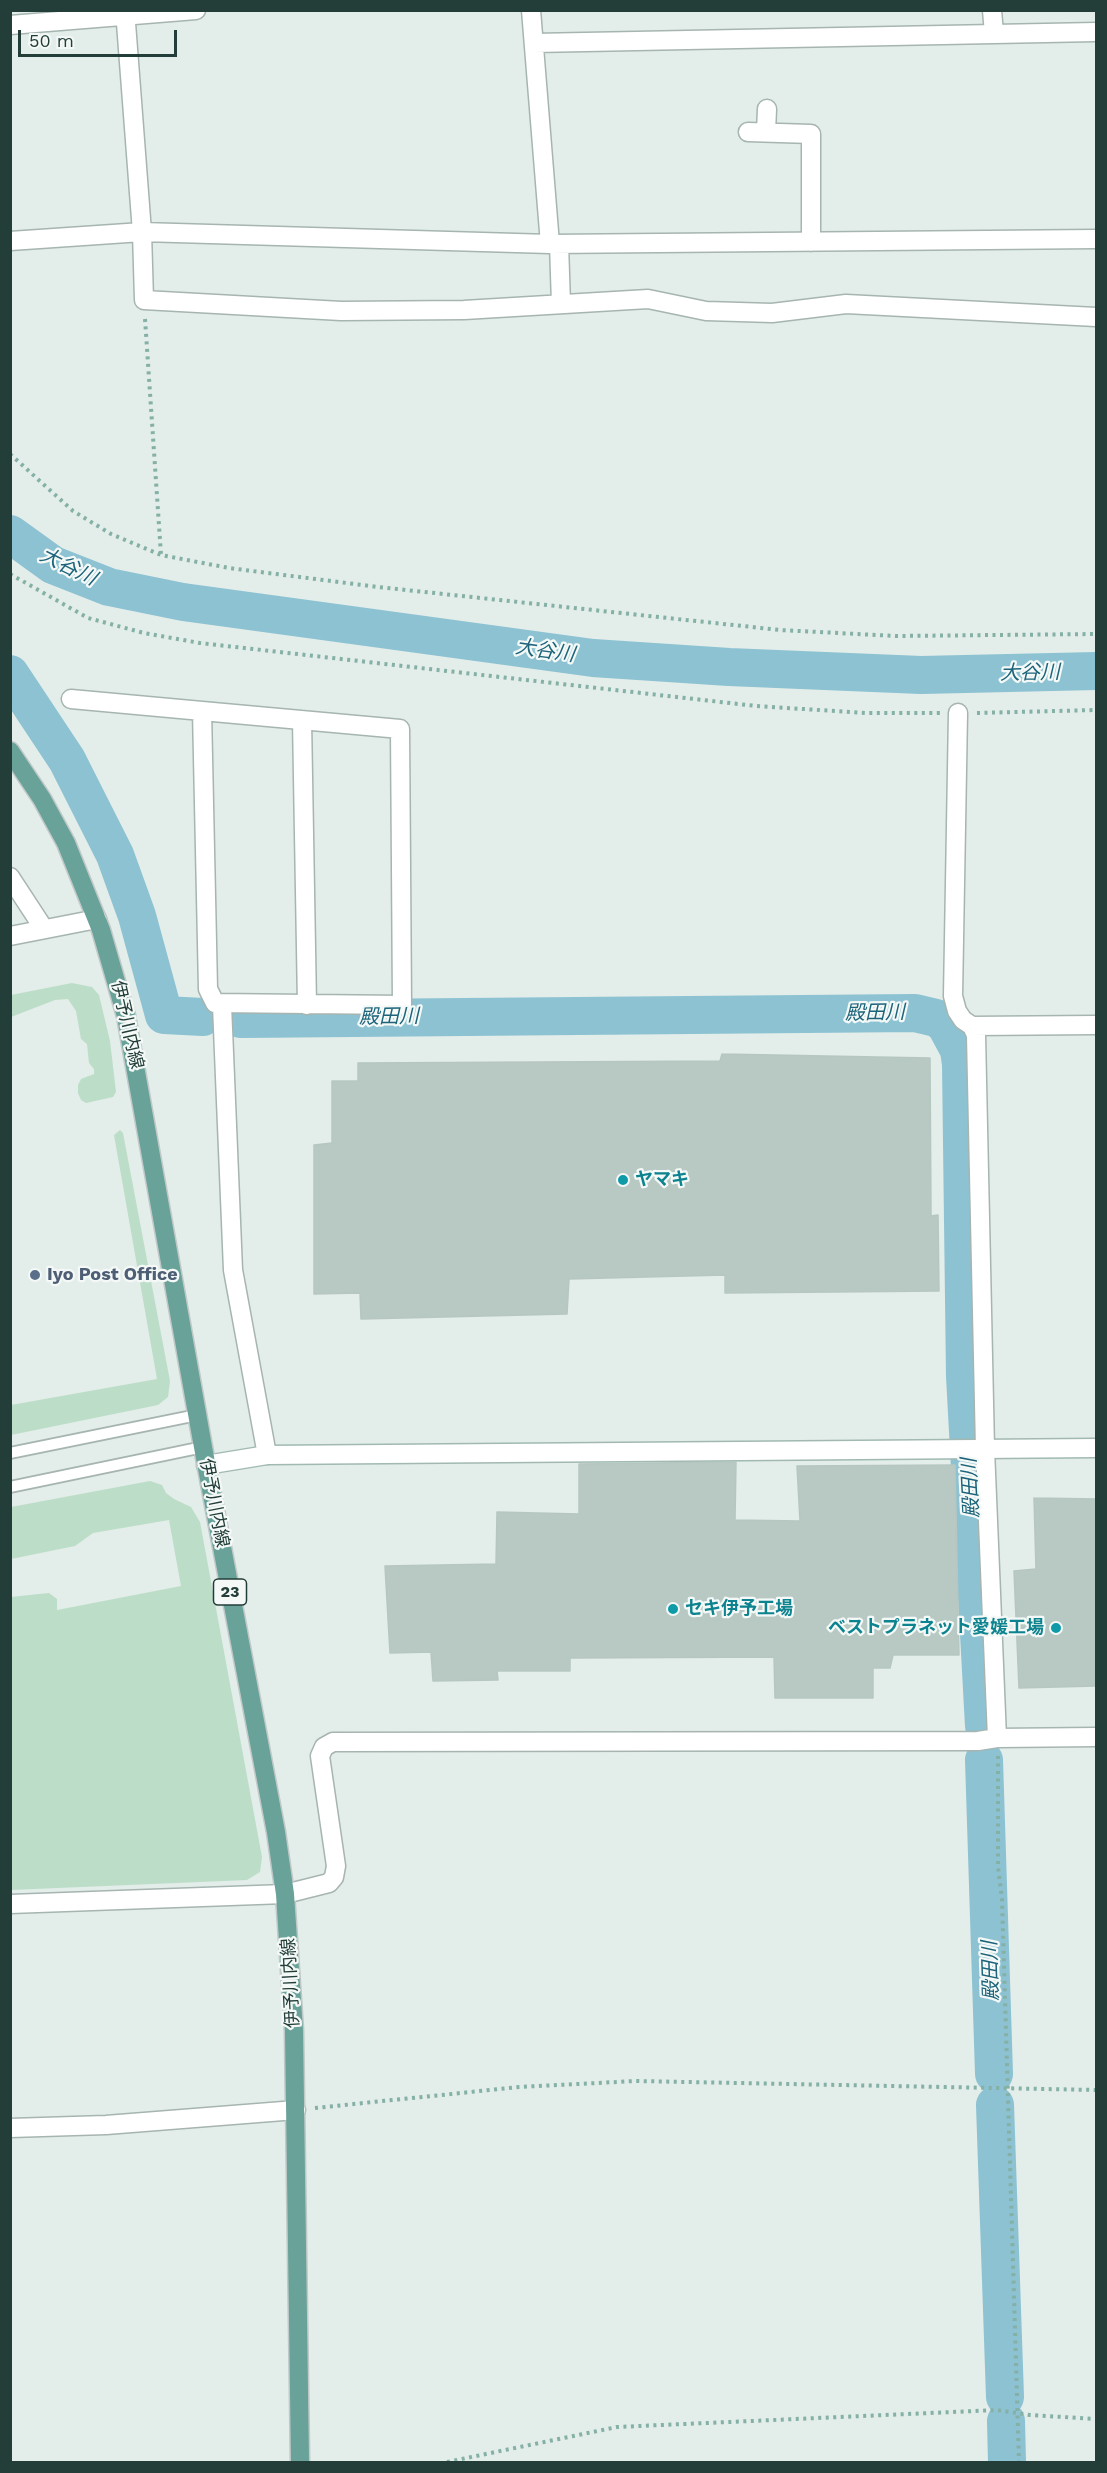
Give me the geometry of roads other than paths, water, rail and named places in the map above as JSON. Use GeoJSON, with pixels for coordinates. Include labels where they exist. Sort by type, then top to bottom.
{"type":"FeatureCollection","features":[{"type":"Feature","properties":{"kind":"main road","name":"伊予川内線"},"geometry":{"type":"LineString","coordinates":[[10,751],[42,800],[66,843],[97,919],[116,978],[136,1065],[206,1465],[285,1894],[294,2031],[300,2463]]}},
{"type":"Feature","properties":{"kind":"street"},"geometry":{"type":"LineString","coordinates":[[10,25],[126,13],[196,10]]}},
{"type":"Feature","properties":{"kind":"street"},"geometry":{"type":"LineString","coordinates":[[531,10],[561,304]]}},
{"type":"Feature","properties":{"kind":"street"},"geometry":{"type":"LineString","coordinates":[[992,10],[994,34]]}},
{"type":"Feature","properties":{"kind":"street"},"geometry":{"type":"LineString","coordinates":[[126,13],[142,232],[144,300],[341,311],[464,310],[648,299],[706,311],[771,313],[846,304],[1096,316]]}},
{"type":"Feature","properties":{"kind":"street"},"geometry":{"type":"LineString","coordinates":[[534,43],[1096,32]]}},
{"type":"Feature","properties":{"kind":"street"},"geometry":{"type":"LineString","coordinates":[[766,110],[757,132],[811,134],[811,242]]}},
{"type":"Feature","properties":{"kind":"street"},"geometry":{"type":"LineString","coordinates":[[10,241],[142,232],[554,244],[1096,239]]}},
{"type":"Feature","properties":{"kind":"street"},"geometry":{"type":"LineString","coordinates":[[71,699],[400,729],[402,1005],[215,1004],[208,988],[202,711]]}},
{"type":"Feature","properties":{"kind":"street"},"geometry":{"type":"LineString","coordinates":[[958,713],[953,996],[963,1020],[972,1026],[976,1035],[985,1449],[998,1738]]}},
{"type":"Feature","properties":{"kind":"street"},"geometry":{"type":"LineString","coordinates":[[302,720],[306,1005]]}},
{"type":"Feature","properties":{"kind":"street"},"geometry":{"type":"LineString","coordinates":[[10,877],[44,929]]}},
{"type":"Feature","properties":{"kind":"street"},"geometry":{"type":"LineString","coordinates":[[10,936],[97,919]]}},
{"type":"Feature","properties":{"kind":"street"},"geometry":{"type":"LineString","coordinates":[[222,1005],[233,1270],[267,1455]]}},
{"type":"Feature","properties":{"kind":"street"},"geometry":{"type":"LineString","coordinates":[[972,1026],[1096,1025]]}},
{"type":"Feature","properties":{"kind":"street"},"geometry":{"type":"LineString","coordinates":[[206,1465],[267,1455],[1096,1448]]}},
{"type":"Feature","properties":{"kind":"street"},"geometry":{"type":"LineString","coordinates":[[10,1904],[285,1894],[328,1883],[334,1877],[335,1852],[320,1756],[324,1747],[333,1742],[978,1741],[998,1738],[1096,1737]]}},
{"type":"Feature","properties":{"kind":"street"},"geometry":{"type":"LineString","coordinates":[[10,2128],[106,2125],[296,2109]]}},
{"type":"Feature","properties":{"kind":"lane"},"geometry":{"type":"LineString","coordinates":[[10,1453],[197,1414]]}},
{"type":"Feature","properties":{"kind":"lane"},"geometry":{"type":"LineString","coordinates":[[10,1487],[203,1447]]}},
{"type":"Feature","properties":{"kind":"waterway","name":"大谷川"},"geometry":{"type":"LineString","coordinates":[[10,534],[53,565],[109,587],[183,602],[593,658],[729,667],[921,675],[1096,671]]}},
{"type":"Feature","properties":{"kind":"waterway","name":"殿田川"},"geometry":{"type":"LineString","coordinates":[[10,674],[67,760],[115,855],[137,916],[164,1015],[203,1017]]}},
{"type":"Feature","properties":{"kind":"waterway","name":"殿田川"},"geometry":{"type":"LineString","coordinates":[[240,1019],[915,1013],[936,1018],[945,1024],[959,1050],[961,1064],[965,1376],[984,1726]]}},
{"type":"Feature","properties":{"kind":"waterway","name":"殿田川"},"geometry":{"type":"LineString","coordinates":[[984,1760],[994,2074]]}},
{"type":"Feature","properties":{"kind":"waterway","name":"殿田川"},"geometry":{"type":"LineString","coordinates":[[995,2105],[1005,2397]]}},
{"type":"Feature","properties":{"kind":"waterway","name":"殿田川"},"geometry":{"type":"LineString","coordinates":[[1006,2421],[1007,2462]]}},
{"type":"Feature","properties":{"kind":"place","name":"ヤマキ"},"geometry":{"type":"Point","coordinates":[623,1180]}},
{"type":"Feature","properties":{"kind":"place","name":"Iyo Post Office"},"geometry":{"type":"Point","coordinates":[35,1275]}},
{"type":"Feature","properties":{"kind":"place","name":"セキ伊予工場"},"geometry":{"type":"Point","coordinates":[673,1609]}},
{"type":"Feature","properties":{"kind":"place","name":"ベストプラネット愛媛工場"},"geometry":{"type":"Point","coordinates":[1056,1628]}}]}
